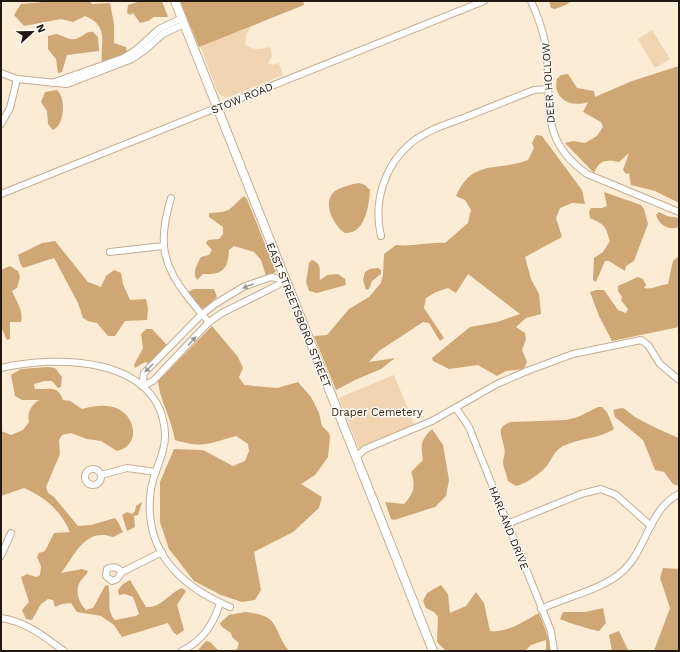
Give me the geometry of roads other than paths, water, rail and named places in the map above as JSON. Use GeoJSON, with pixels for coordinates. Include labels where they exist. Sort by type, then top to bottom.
{"type":"FeatureCollection","features":[{"type":"Feature","properties":{"kind":"main road","name":"EAST STREETSBORO STREET"},"geometry":{"type":"LineString","coordinates":[[175,1],[433,651]]}},
{"type":"Feature","properties":{"kind":"street","name":"STOW ROAD"},"geometry":{"type":"LineString","coordinates":[[1,194],[484,1]]}},
{"type":"Feature","properties":{"kind":"street","name":"DEER HOLLOW"},"geometry":{"type":"LineString","coordinates":[[531,1],[545,40],[547,56],[548,110],[552,132],[559,147],[570,161],[587,174],[600,181],[679,212]]}},
{"type":"Feature","properties":{"kind":"street"},"geometry":{"type":"LineString","coordinates":[[1,73],[17,79],[52,83],[79,77],[127,58],[159,29],[183,21]]}},
{"type":"Feature","properties":{"kind":"street"},"geometry":{"type":"LineString","coordinates":[[1,124],[10,108],[17,79]]}},
{"type":"Feature","properties":{"kind":"street"},"geometry":{"type":"LineString","coordinates":[[381,236],[378,216],[381,190],[394,163],[411,143],[423,135],[445,125],[534,90],[548,89]]}},
{"type":"Feature","properties":{"kind":"street"},"geometry":{"type":"LineString","coordinates":[[172,198],[164,228],[163,246],[171,274],[201,315],[210,322]]}},
{"type":"Feature","properties":{"kind":"street"},"geometry":{"type":"LineString","coordinates":[[110,252],[163,246]]}},
{"type":"Feature","properties":{"kind":"street"},"geometry":{"type":"LineString","coordinates":[[142,386],[144,373],[201,315],[243,287],[270,277],[285,280]]}},
{"type":"Feature","properties":{"kind":"street"},"geometry":{"type":"LineString","coordinates":[[142,386],[153,381],[210,322],[222,313],[285,280]]}},
{"type":"Feature","properties":{"kind":"street"},"geometry":{"type":"LineString","coordinates":[[356,457],[365,450],[432,421],[497,384],[557,359],[573,354],[641,340],[648,345],[660,364],[679,380]]}},
{"type":"Feature","properties":{"kind":"street"},"geometry":{"type":"LineString","coordinates":[[1,368],[46,362],[91,365],[116,370],[142,386],[157,405],[163,422],[164,446],[152,488],[151,516],[154,534],[162,552],[173,570],[186,583],[196,591],[230,607]]}},
{"type":"Feature","properties":{"kind":"street","name":"HARLAND DRIVE"},"geometry":{"type":"LineString","coordinates":[[456,408],[469,427],[552,637],[554,651]]}},
{"type":"Feature","properties":{"kind":"street"},"geometry":{"type":"LineString","coordinates":[[101,475],[127,468],[156,472]]}},
{"type":"Feature","properties":{"kind":"street"},"geometry":{"type":"LineString","coordinates":[[508,524],[581,494],[601,489],[616,495],[651,526]]}},
{"type":"Feature","properties":{"kind":"street"},"geometry":{"type":"LineString","coordinates":[[541,609],[600,585],[620,573],[637,553],[662,507],[679,494]]}},
{"type":"Feature","properties":{"kind":"street"},"geometry":{"type":"LineString","coordinates":[[1,556],[11,533]]}},
{"type":"Feature","properties":{"kind":"street"},"geometry":{"type":"LineString","coordinates":[[122,572],[162,552]]}},
{"type":"Feature","properties":{"kind":"street"},"geometry":{"type":"LineString","coordinates":[[182,651],[197,642],[208,630],[220,603]]}},
{"type":"Feature","properties":{"kind":"street"},"geometry":{"type":"LineString","coordinates":[[1,618],[15,620],[32,627],[64,651]]}},
{"type":"Feature","properties":{"kind":"park label","name":"Draper Cemetery"},"geometry":{"type":"Point","coordinates":[377,412]}}]}
